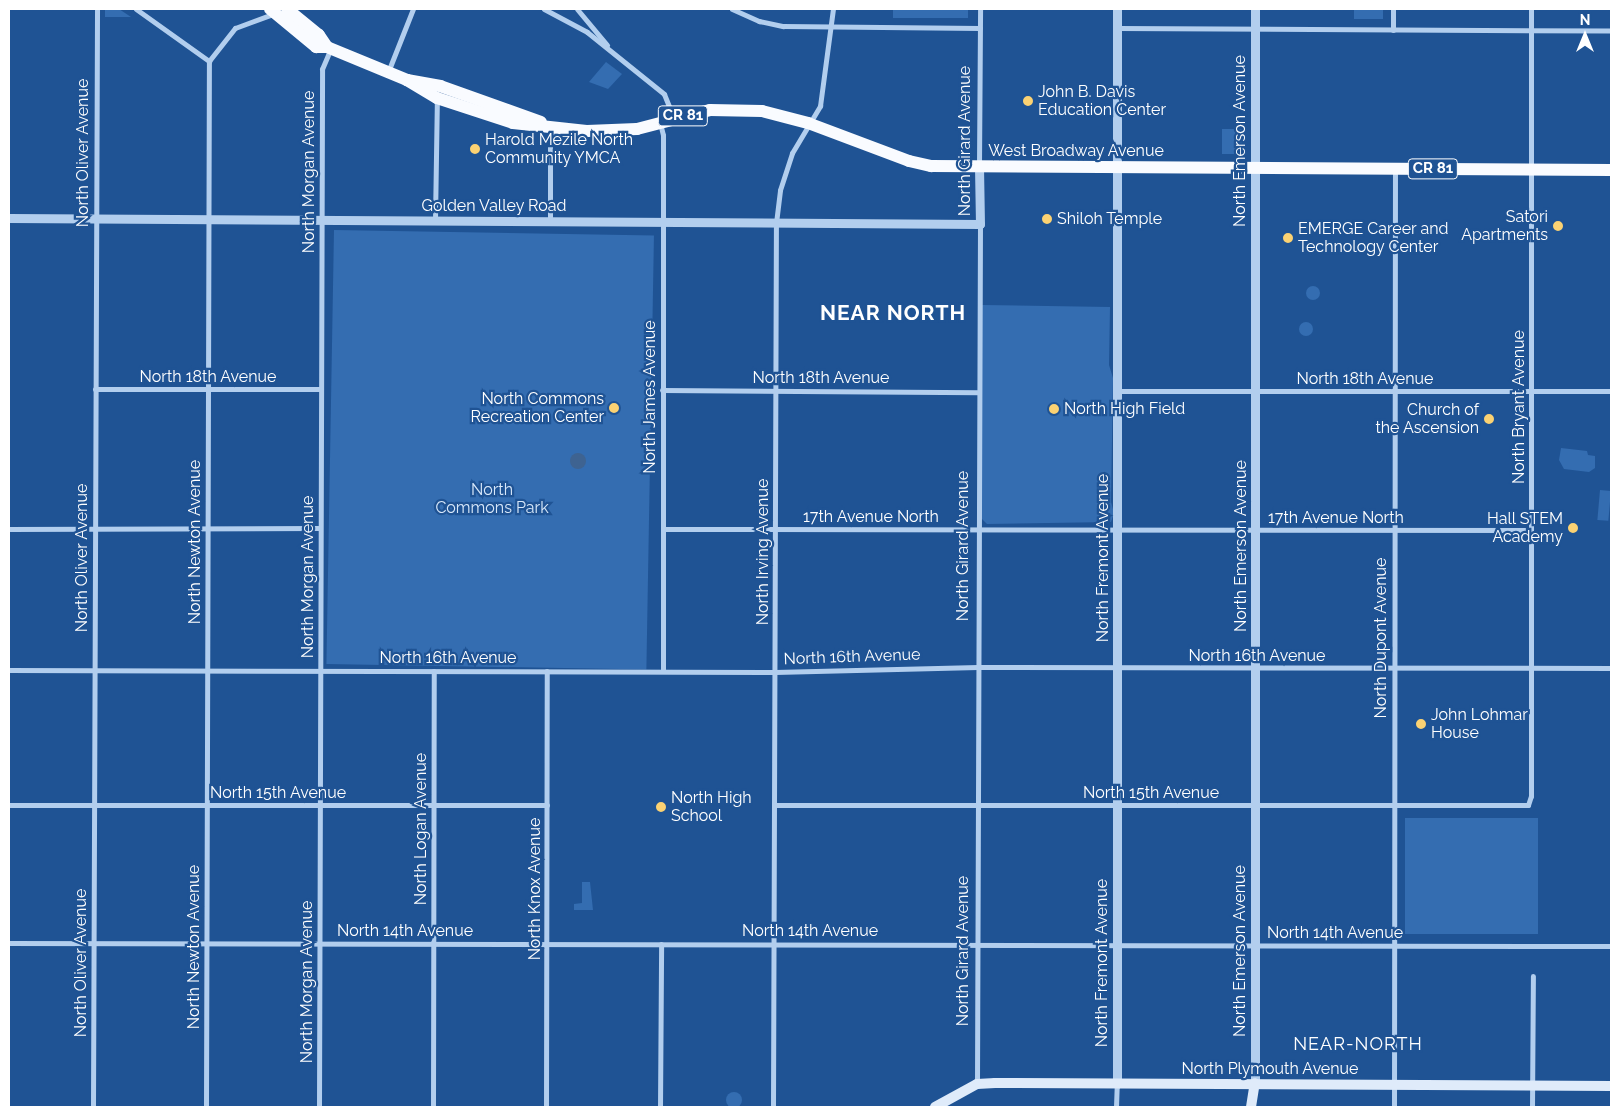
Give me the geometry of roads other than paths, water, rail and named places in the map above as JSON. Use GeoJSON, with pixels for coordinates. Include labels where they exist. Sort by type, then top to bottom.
{"type":"FeatureCollection","features":[{"type":"Feature","properties":{"kind":"main road"},"geometry":{"type":"LineString","coordinates":[[287,9],[319,35],[329,49]]}},
{"type":"Feature","properties":{"kind":"main road","name":"West Broadway Avenue"},"geometry":{"type":"LineString","coordinates":[[272,11],[316,47],[329,49],[408,80],[440,86],[553,126]]}},
{"type":"Feature","properties":{"kind":"main road","name":"West Broadway Avenue"},"geometry":{"type":"LineString","coordinates":[[408,80],[437,98],[513,123],[612,131],[660,123],[710,110],[746,109],[808,123],[918,164],[979,168],[1611,170]]}},
{"type":"Feature","properties":{"kind":"main road"},"geometry":{"type":"LineString","coordinates":[[1251,1107],[1254,1083]]}},
{"type":"Feature","properties":{"kind":"main road","name":"North Plymouth Avenue"},"geometry":{"type":"LineString","coordinates":[[935,1107],[977,1084],[1254,1083],[1611,1086]]}},
{"type":"Feature","properties":{"kind":"street","name":"North Oliver Avenue"},"geometry":{"type":"LineString","coordinates":[[93,1107],[97,9]]}},
{"type":"Feature","properties":{"kind":"street"},"geometry":{"type":"LineString","coordinates":[[136,9],[208,61],[236,28],[272,11]]}},
{"type":"Feature","properties":{"kind":"street"},"geometry":{"type":"LineString","coordinates":[[388,73],[413,9]]}},
{"type":"Feature","properties":{"kind":"street"},"geometry":{"type":"LineString","coordinates":[[544,9],[587,32],[664,94],[674,119]]}},
{"type":"Feature","properties":{"kind":"street"},"geometry":{"type":"LineString","coordinates":[[577,9],[614,53]]}},
{"type":"Feature","properties":{"kind":"street"},"geometry":{"type":"LineString","coordinates":[[732,9],[773,24],[830,27],[980,28]]}},
{"type":"Feature","properties":{"kind":"street","name":"North Irving Avenue"},"geometry":{"type":"LineString","coordinates":[[773,1107],[776,944],[774,672],[776,223],[785,172],[808,123],[820,106],[833,9]]}},
{"type":"Feature","properties":{"kind":"street","name":"North Girard Avenue"},"geometry":{"type":"LineString","coordinates":[[977,1084],[980,9]]}},
{"type":"Feature","properties":{"kind":"street","name":"North Fremont Avenue"},"geometry":{"type":"LineString","coordinates":[[1116,1107],[1117,806],[1115,668],[1119,391],[1117,9]]}},
{"type":"Feature","properties":{"kind":"street","name":"North Emerson Avenue"},"geometry":{"type":"LineString","coordinates":[[1254,1083],[1257,391],[1255,9]]}},
{"type":"Feature","properties":{"kind":"street"},"geometry":{"type":"LineString","coordinates":[[1393,9],[1393,30]]}},
{"type":"Feature","properties":{"kind":"street","name":"North Bryant Avenue"},"geometry":{"type":"LineString","coordinates":[[1528,805],[1531,796],[1531,9]]}},
{"type":"Feature","properties":{"kind":"street"},"geometry":{"type":"LineString","coordinates":[[1117,28],[1611,31]]}},
{"type":"Feature","properties":{"kind":"street","name":"North Morgan Avenue"},"geometry":{"type":"LineString","coordinates":[[319,1107],[322,69],[329,49]]}},
{"type":"Feature","properties":{"kind":"street","name":"North Newton Avenue"},"geometry":{"type":"LineString","coordinates":[[206,1107],[208,61]]}},
{"type":"Feature","properties":{"kind":"street"},"geometry":{"type":"LineString","coordinates":[[435,220],[437,98]]}},
{"type":"Feature","properties":{"kind":"street","name":"North James Avenue"},"geometry":{"type":"LineString","coordinates":[[660,123],[663,135],[663,671]]}},
{"type":"Feature","properties":{"kind":"street"},"geometry":{"type":"LineString","coordinates":[[550,221],[550,142],[553,126]]}},
{"type":"Feature","properties":{"kind":"street","name":"North Dupont Avenue"},"geometry":{"type":"LineString","coordinates":[[1394,1107],[1395,169]]}},
{"type":"Feature","properties":{"kind":"street","name":"Golden Valley Road"},"geometry":{"type":"LineString","coordinates":[[9,218],[980,224]]}},
{"type":"Feature","properties":{"kind":"street","name":"North 18th Avenue"},"geometry":{"type":"LineString","coordinates":[[95,389],[321,389]]}},
{"type":"Feature","properties":{"kind":"street","name":"North 18th Avenue"},"geometry":{"type":"LineString","coordinates":[[662,390],[979,392]]}},
{"type":"Feature","properties":{"kind":"street","name":"North 18th Avenue"},"geometry":{"type":"LineString","coordinates":[[1119,391],[1611,391]]}},
{"type":"Feature","properties":{"kind":"street"},"geometry":{"type":"LineString","coordinates":[[9,529],[320,528]]}},
{"type":"Feature","properties":{"kind":"street","name":"17th Avenue North"},"geometry":{"type":"LineString","coordinates":[[662,529],[1530,530]]}},
{"type":"Feature","properties":{"kind":"street","name":"North 16th Avenue"},"geometry":{"type":"LineString","coordinates":[[9,670],[207,669],[774,672],[978,667],[1611,668]]}},
{"type":"Feature","properties":{"kind":"street","name":"North Logan Avenue"},"geometry":{"type":"LineString","coordinates":[[433,1107],[434,671]]}},
{"type":"Feature","properties":{"kind":"street","name":"North Knox Avenue"},"geometry":{"type":"LineString","coordinates":[[546,1107],[547,671]]}},
{"type":"Feature","properties":{"kind":"street","name":"North 15th Avenue"},"geometry":{"type":"LineString","coordinates":[[9,806],[547,805]]}},
{"type":"Feature","properties":{"kind":"street","name":"North 15th Avenue"},"geometry":{"type":"LineString","coordinates":[[774,805],[1528,805]]}},
{"type":"Feature","properties":{"kind":"street","name":"North 14th Avenue"},"geometry":{"type":"LineString","coordinates":[[9,943],[1611,946]]}},
{"type":"Feature","properties":{"kind":"street"},"geometry":{"type":"LineString","coordinates":[[660,944],[660,1107]]}},
{"type":"Feature","properties":{"kind":"street"},"geometry":{"type":"LineString","coordinates":[[1532,1107],[1533,976]]}},
{"type":"Feature","properties":{"kind":"place","name":"John B. Davis Education Center"},"geometry":{"type":"Point","coordinates":[1028,101]}},
{"type":"Feature","properties":{"kind":"place","name":"Harold Mezile North Community YMCA"},"geometry":{"type":"Point","coordinates":[475,149]}},
{"type":"Feature","properties":{"kind":"place","name":"Shiloh Temple"},"geometry":{"type":"Point","coordinates":[1047,219]}},
{"type":"Feature","properties":{"kind":"place","name":"Satori Apartments"},"geometry":{"type":"Point","coordinates":[1558,226]}},
{"type":"Feature","properties":{"kind":"place","name":"EMERGE Career and Technology Center"},"geometry":{"type":"Point","coordinates":[1288,238]}},
{"type":"Feature","properties":{"kind":"place","name":"North Commons Recreation Center"},"geometry":{"type":"Point","coordinates":[614,408]}},
{"type":"Feature","properties":{"kind":"place","name":"North High Field"},"geometry":{"type":"Point","coordinates":[1054,409]}},
{"type":"Feature","properties":{"kind":"place","name":"Church of the Ascension"},"geometry":{"type":"Point","coordinates":[1489,419]}},
{"type":"Feature","properties":{"kind":"place","name":"Hall STEM Academy"},"geometry":{"type":"Point","coordinates":[1573,528]}},
{"type":"Feature","properties":{"kind":"place","name":"John Lohmar House"},"geometry":{"type":"Point","coordinates":[1421,724]}},
{"type":"Feature","properties":{"kind":"place","name":"North High School"},"geometry":{"type":"Point","coordinates":[661,807]}},
{"type":"Feature","properties":{"kind":"district","name":"NEAR NORTH"},"geometry":{"type":"Point","coordinates":[893,313]}},
{"type":"Feature","properties":{"kind":"district","name":"NEAR-NORTH"},"geometry":{"type":"Point","coordinates":[1358,1044]}},
{"type":"Feature","properties":{"kind":"park label","name":"North Commons Park"},"geometry":{"type":"Point","coordinates":[492,499]}}]}
